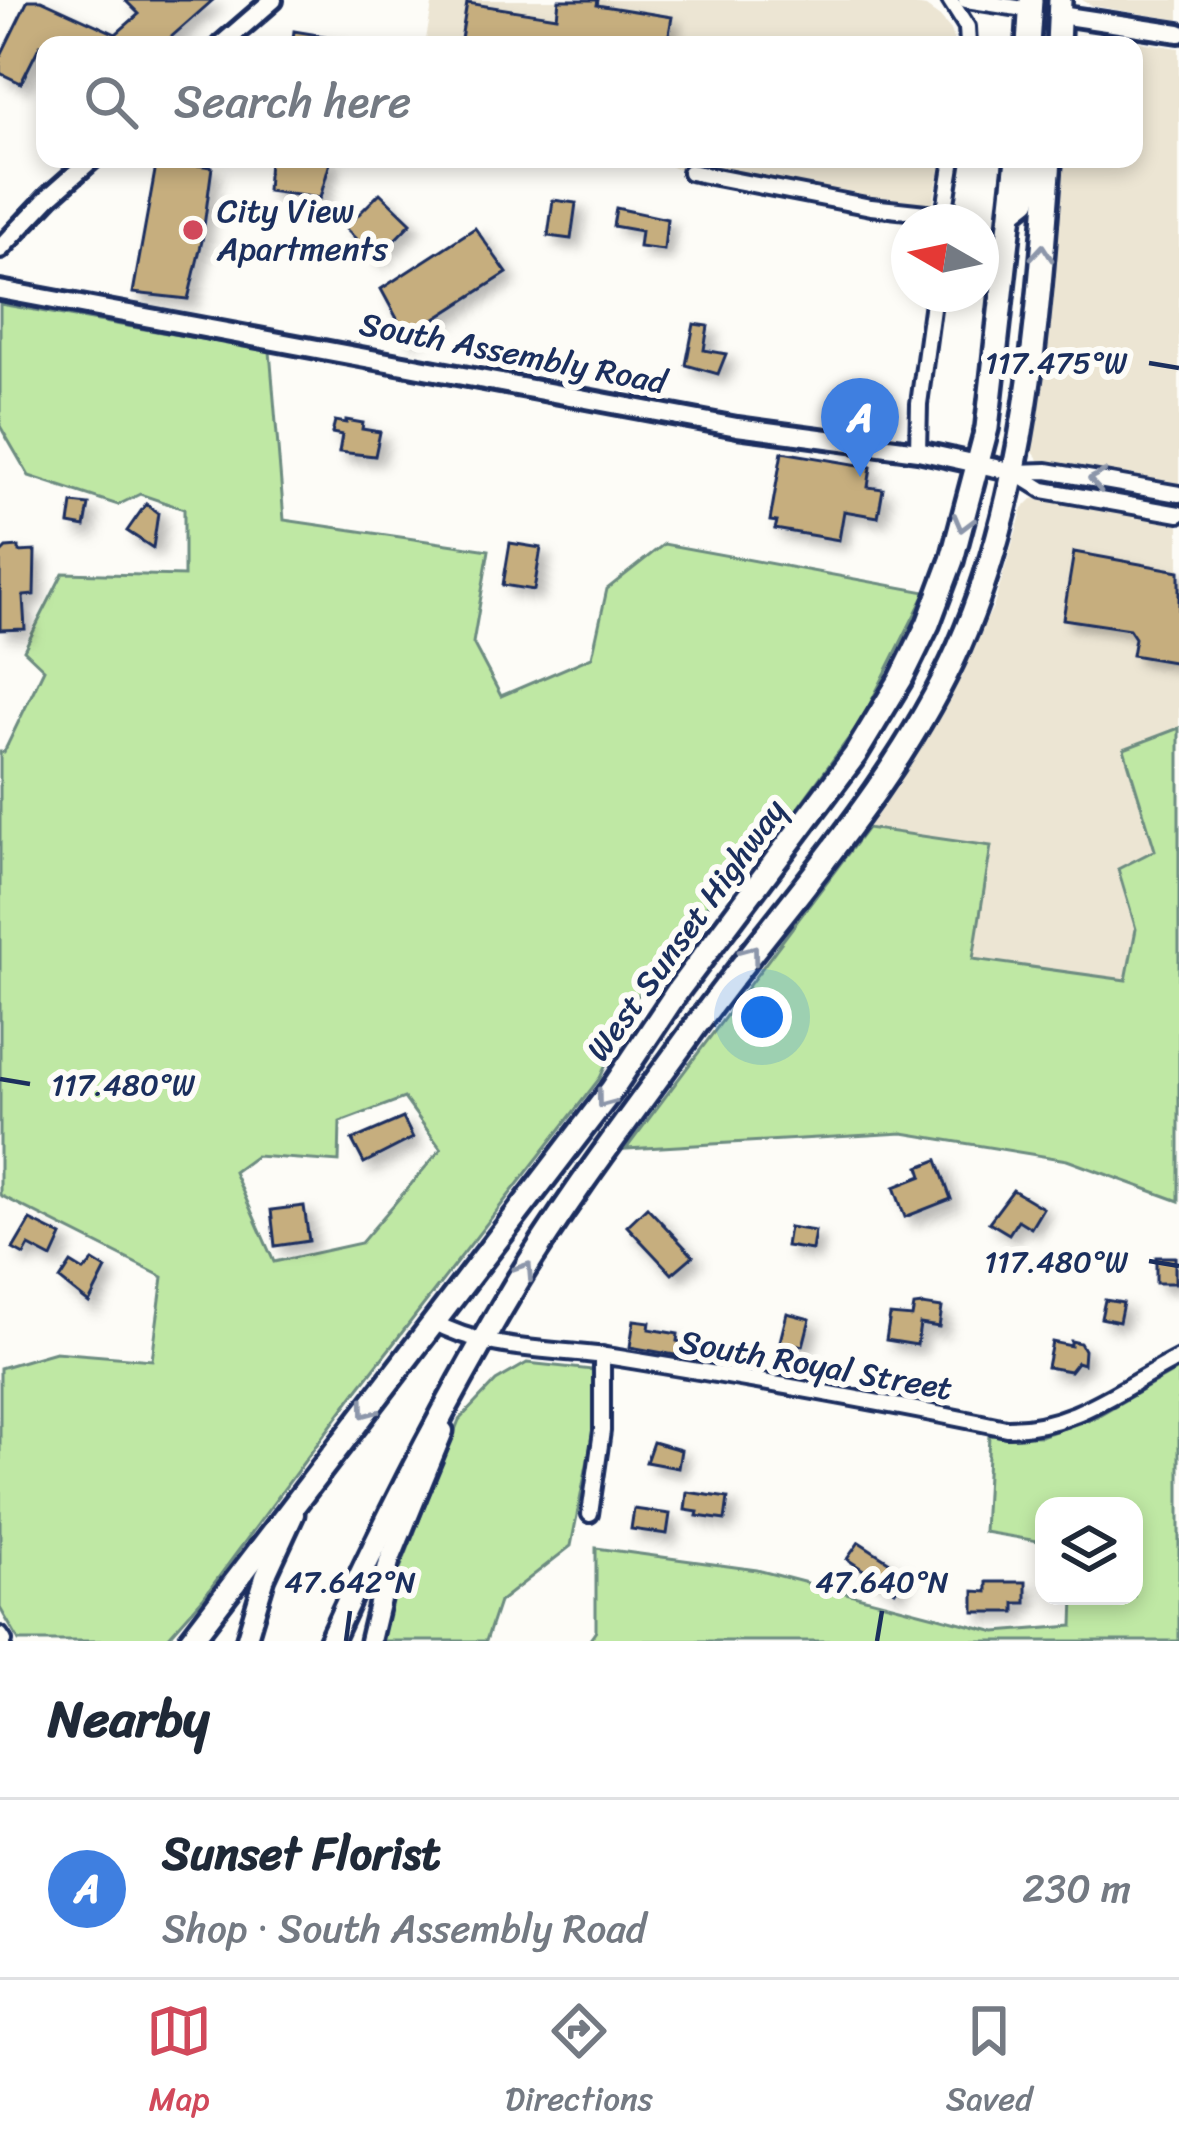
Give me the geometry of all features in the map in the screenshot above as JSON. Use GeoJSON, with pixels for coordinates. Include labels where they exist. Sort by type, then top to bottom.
{"type":"FeatureCollection","features":[{"type":"Feature","properties":{"kind":"main road"},"geometry":{"type":"LineString","coordinates":[[1032,36],[1047,5]]}},
{"type":"Feature","properties":{"kind":"main road"},"geometry":{"type":"LineString","coordinates":[[1047,5],[1052,36]]}},
{"type":"Feature","properties":{"kind":"main road","name":"West Sunset Highway"},"geometry":{"type":"LineString","coordinates":[[190,1641],[611,1091],[679,989],[838,778],[911,660],[959,538],[992,399],[1016,168]]}},
{"type":"Feature","properties":{"kind":"main road"},"geometry":{"type":"LineString","coordinates":[[1012,211],[1026,200],[1034,168]]}},
{"type":"Feature","properties":{"kind":"main road","name":"West Sunset Highway"},"geometry":{"type":"LineString","coordinates":[[330,1641],[377,1538],[514,1287],[702,1017],[871,798],[959,646],[1001,526],[1014,472],[1039,294],[1049,168]]}},
{"type":"Feature","properties":{"kind":"main road"},"geometry":{"type":"LineString","coordinates":[[370,1641],[389,1562],[467,1372]]}},
{"type":"Feature","properties":{"kind":"main road"},"geometry":{"type":"LineString","coordinates":[[246,1641],[265,1577],[303,1493]]}},
{"type":"Feature","properties":{"kind":"street"},"geometry":{"type":"LineString","coordinates":[[231,36],[273,0]]}},
{"type":"Feature","properties":{"kind":"street"},"geometry":{"type":"LineString","coordinates":[[950,0],[968,36]]}},
{"type":"Feature","properties":{"kind":"street"},"geometry":{"type":"LineString","coordinates":[[966,0],[1047,5],[1179,33]]}},
{"type":"Feature","properties":{"kind":"street"},"geometry":{"type":"LineString","coordinates":[[0,250],[82,168]]}},
{"type":"Feature","properties":{"kind":"street"},"geometry":{"type":"LineString","coordinates":[[946,204],[952,168]]}},
{"type":"Feature","properties":{"kind":"street"},"geometry":{"type":"LineString","coordinates":[[690,172],[891,211]]}},
{"type":"Feature","properties":{"kind":"street","name":"South Assembly Road"},"geometry":{"type":"LineString","coordinates":[[0,290],[737,427],[1179,494]]}},
{"type":"Feature","properties":{"kind":"street"},"geometry":{"type":"LineString","coordinates":[[918,451],[932,312]]}},
{"type":"Feature","properties":{"kind":"street","name":"South Assembly Road"},"geometry":{"type":"LineString","coordinates":[[1014,472],[1043,490],[1179,514]]}},
{"type":"Feature","properties":{"kind":"street","name":"South Royal Street"},"geometry":{"type":"LineString","coordinates":[[433,1321],[484,1342],[602,1355],[856,1396],[1006,1429],[1073,1418],[1179,1358]]}},
{"type":"Feature","properties":{"kind":"street"},"geometry":{"type":"LineString","coordinates":[[590,1514],[602,1431],[602,1355]]}},
{"type":"Feature","properties":{"kind":"shaded area"},"geometry":{"type":"Polygon","coordinates":[[[433,0],[887,0],[926,7],[953,36],[427,36],[433,0]]]}},
{"type":"Feature","properties":{"kind":"shaded area"},"geometry":{"type":"Polygon","coordinates":[[[1082,0],[1179,0],[1179,20],[1093,6],[1082,0]]]}},
{"type":"Feature","properties":{"kind":"shaded area"},"geometry":{"type":"Polygon","coordinates":[[[1143,42],[1179,48],[1179,488],[1052,465],[1040,461],[1032,451],[1062,168],[1143,168],[1143,42]]]}},
{"type":"Feature","properties":{"kind":"shaded area"},"geometry":{"type":"Polygon","coordinates":[[[674,168],[940,168],[933,204],[815,194],[774,181],[674,168]]]}},
{"type":"Feature","properties":{"kind":"shaded area"},"geometry":{"type":"Polygon","coordinates":[[[1042,497],[1179,522],[1179,728],[1125,750],[1155,851],[1118,869],[1136,929],[1127,981],[973,959],[991,847],[867,828],[945,702],[994,605],[1023,508],[1042,497]]]}},
{"type":"Feature","properties":{"kind":"green space"},"geometry":{"type":"Polygon","coordinates":[[[0,304],[270,351],[284,520],[489,550],[473,643],[501,696],[592,657],[607,589],[664,544],[926,592],[862,720],[781,831],[685,928],[636,998],[600,1078],[355,1393],[204,1597],[165,1641],[19,1641],[0,1608],[0,1368],[55,1352],[152,1360],[163,1277],[0,1195],[0,752],[44,669],[24,650],[63,573],[184,576],[184,509],[140,494],[118,505],[29,476],[0,426],[0,304]],[[404,1098],[340,1122],[339,1162],[256,1156],[234,1172],[274,1262],[361,1243],[441,1149],[404,1098]]]}},
{"type":"Feature","properties":{"kind":"green space"},"geometry":{"type":"Polygon","coordinates":[[[1179,728],[1179,1201],[1067,1160],[903,1133],[626,1149],[867,828],[991,846],[973,959],[1126,980],[1136,929],[1118,869],[1155,850],[1124,749],[1179,728]]]}},
{"type":"Feature","properties":{"kind":"green space"},"geometry":{"type":"Polygon","coordinates":[[[527,1363],[593,1370],[594,1429],[571,1546],[499,1602],[486,1641],[381,1641],[390,1594],[459,1420],[496,1381],[527,1363]]]}},
{"type":"Feature","properties":{"kind":"green space"},"geometry":{"type":"Polygon","coordinates":[[[1179,1369],[1179,1641],[589,1641],[596,1631],[596,1548],[757,1570],[996,1632],[1073,1626],[1074,1605],[1143,1605],[1143,1497],[1035,1497],[1035,1540],[984,1532],[989,1435],[1041,1436],[1094,1418],[1179,1369]]]}},
{"type":"Feature","properties":{"kind":"building"},"geometry":{"type":"Polygon","coordinates":[[[28,0],[41,0],[116,34],[139,14],[125,0],[213,0],[172,36],[36,36],[36,53],[21,83],[0,73],[0,57],[28,0]]]}},
{"type":"Feature","properties":{"kind":"building"},"geometry":{"type":"Polygon","coordinates":[[[559,0],[598,0],[597,5],[672,17],[669,36],[462,36],[467,3],[557,17],[559,0]]]}},
{"type":"Feature","properties":{"kind":"building","name":"City View Apartments"},"geometry":{"type":"Polygon","coordinates":[[[156,168],[212,168],[188,299],[133,293],[156,168]]]}},
{"type":"Feature","properties":{"kind":"building"},"geometry":{"type":"Polygon","coordinates":[[[268,168],[328,168],[320,198],[267,191],[268,168]]]}},
{"type":"Feature","properties":{"kind":"building","name":"City View Apartments"},"geometry":{"type":"Polygon","coordinates":[[[380,193],[411,223],[376,259],[345,228],[380,193]]]}},
{"type":"Feature","properties":{"kind":"building"},"geometry":{"type":"Polygon","coordinates":[[[553,200],[576,203],[571,239],[548,236],[553,200]]]}},
{"type":"Feature","properties":{"kind":"building"},"geometry":{"type":"Polygon","coordinates":[[[616,208],[667,219],[664,250],[639,247],[641,231],[613,226],[616,208]]]}},
{"type":"Feature","properties":{"kind":"building","name":"City View Apartments"},"geometry":{"type":"Polygon","coordinates":[[[475,228],[507,273],[407,337],[381,289],[475,228]]]}},
{"type":"Feature","properties":{"kind":"building"},"geometry":{"type":"Polygon","coordinates":[[[694,324],[708,326],[704,350],[726,354],[718,374],[686,365],[694,324]]]}},
{"type":"Feature","properties":{"kind":"building"},"geometry":{"type":"Polygon","coordinates":[[[335,421],[380,432],[375,456],[339,452],[342,435],[332,433],[335,421]]]}},
{"type":"Feature","properties":{"kind":"building"},"geometry":{"type":"Polygon","coordinates":[[[782,452],[871,467],[868,487],[883,489],[878,517],[844,511],[839,540],[775,529],[777,522],[770,521],[782,452]]]}},
{"type":"Feature","properties":{"kind":"building"},"geometry":{"type":"Polygon","coordinates":[[[72,503],[89,505],[85,527],[69,524],[72,503]]]}},
{"type":"Feature","properties":{"kind":"building"},"geometry":{"type":"Polygon","coordinates":[[[146,504],[158,513],[153,548],[127,531],[146,504]]]}},
{"type":"Feature","properties":{"kind":"building"},"geometry":{"type":"Polygon","coordinates":[[[510,543],[541,548],[534,590],[503,585],[510,543]]]}},
{"type":"Feature","properties":{"kind":"building"},"geometry":{"type":"Polygon","coordinates":[[[19,547],[19,552],[35,551],[34,595],[23,596],[25,629],[0,630],[0,554],[19,547]]]}},
{"type":"Feature","properties":{"kind":"building"},"geometry":{"type":"Polygon","coordinates":[[[1074,552],[1179,571],[1179,663],[1132,655],[1135,638],[1129,629],[1063,619],[1074,552]]]}},
{"type":"Feature","properties":{"kind":"building"},"geometry":{"type":"Polygon","coordinates":[[[403,1118],[413,1138],[364,1163],[352,1140],[403,1118]]]}},
{"type":"Feature","properties":{"kind":"building"},"geometry":{"type":"Polygon","coordinates":[[[937,1160],[951,1199],[905,1217],[894,1187],[922,1176],[919,1167],[937,1160]]]}},
{"type":"Feature","properties":{"kind":"building"},"geometry":{"type":"Polygon","coordinates":[[[1013,1190],[1043,1208],[1031,1228],[1018,1220],[1009,1234],[989,1222],[1013,1190]]]}},
{"type":"Feature","properties":{"kind":"building"},"geometry":{"type":"Polygon","coordinates":[[[304,1206],[309,1241],[275,1246],[271,1210],[304,1206]]]}},
{"type":"Feature","properties":{"kind":"building"},"geometry":{"type":"Polygon","coordinates":[[[647,1207],[693,1256],[672,1274],[627,1226],[647,1207]]]}},
{"type":"Feature","properties":{"kind":"building"},"geometry":{"type":"Polygon","coordinates":[[[30,1220],[62,1236],[52,1258],[29,1246],[24,1255],[13,1249],[30,1220]]]}},
{"type":"Feature","properties":{"kind":"building"},"geometry":{"type":"Polygon","coordinates":[[[789,1227],[815,1231],[812,1250],[786,1246],[789,1227]]]}},
{"type":"Feature","properties":{"kind":"building"},"geometry":{"type":"Polygon","coordinates":[[[1156,1257],[1175,1257],[1175,1283],[1156,1283],[1156,1257]]]}},
{"type":"Feature","properties":{"kind":"building"},"geometry":{"type":"Polygon","coordinates":[[[93,1261],[106,1269],[89,1303],[60,1280],[71,1263],[84,1271],[93,1261]]]}},
{"type":"Feature","properties":{"kind":"building"},"geometry":{"type":"Polygon","coordinates":[[[1105,1300],[1123,1303],[1119,1322],[1101,1318],[1105,1300]]]}},
{"type":"Feature","properties":{"kind":"building"},"geometry":{"type":"Polygon","coordinates":[[[914,1306],[942,1308],[939,1327],[920,1324],[917,1345],[886,1340],[890,1315],[912,1317],[914,1306]]]}},
{"type":"Feature","properties":{"kind":"building"},"geometry":{"type":"Polygon","coordinates":[[[787,1313],[810,1319],[803,1346],[780,1341],[787,1313]]]}},
{"type":"Feature","properties":{"kind":"building"},"geometry":{"type":"Polygon","coordinates":[[[634,1320],[650,1322],[649,1329],[678,1334],[677,1341],[744,1355],[742,1367],[630,1347],[634,1320]]]}},
{"type":"Feature","properties":{"kind":"building"},"geometry":{"type":"Polygon","coordinates":[[[1071,1341],[1084,1350],[1083,1364],[1077,1362],[1070,1371],[1047,1367],[1052,1342],[1071,1346],[1071,1341]]]}},
{"type":"Feature","properties":{"kind":"building"},"geometry":{"type":"Polygon","coordinates":[[[653,1442],[681,1450],[678,1468],[646,1462],[653,1442]]]}},
{"type":"Feature","properties":{"kind":"building"},"geometry":{"type":"Polygon","coordinates":[[[687,1492],[728,1498],[725,1520],[685,1510],[687,1492]]]}},
{"type":"Feature","properties":{"kind":"building"},"geometry":{"type":"Polygon","coordinates":[[[634,1509],[670,1514],[667,1534],[631,1529],[634,1509]]]}},
{"type":"Feature","properties":{"kind":"building"},"geometry":{"type":"Polygon","coordinates":[[[859,1542],[907,1573],[895,1591],[847,1559],[859,1542]]]}},
{"type":"Feature","properties":{"kind":"building"},"geometry":{"type":"Polygon","coordinates":[[[987,1582],[1026,1582],[1026,1603],[1015,1603],[1015,1612],[974,1612],[974,1591],[987,1592],[987,1582]]]}},
{"type":"Feature","properties":{"kind":"place","name":"City View Apartments"},"geometry":{"type":"Point","coordinates":[193,230]}},
{"type":"Feature","properties":{"kind":"place","name":"Sunset Florist"},"geometry":{"type":"Point","coordinates":[860,477]}}]}
